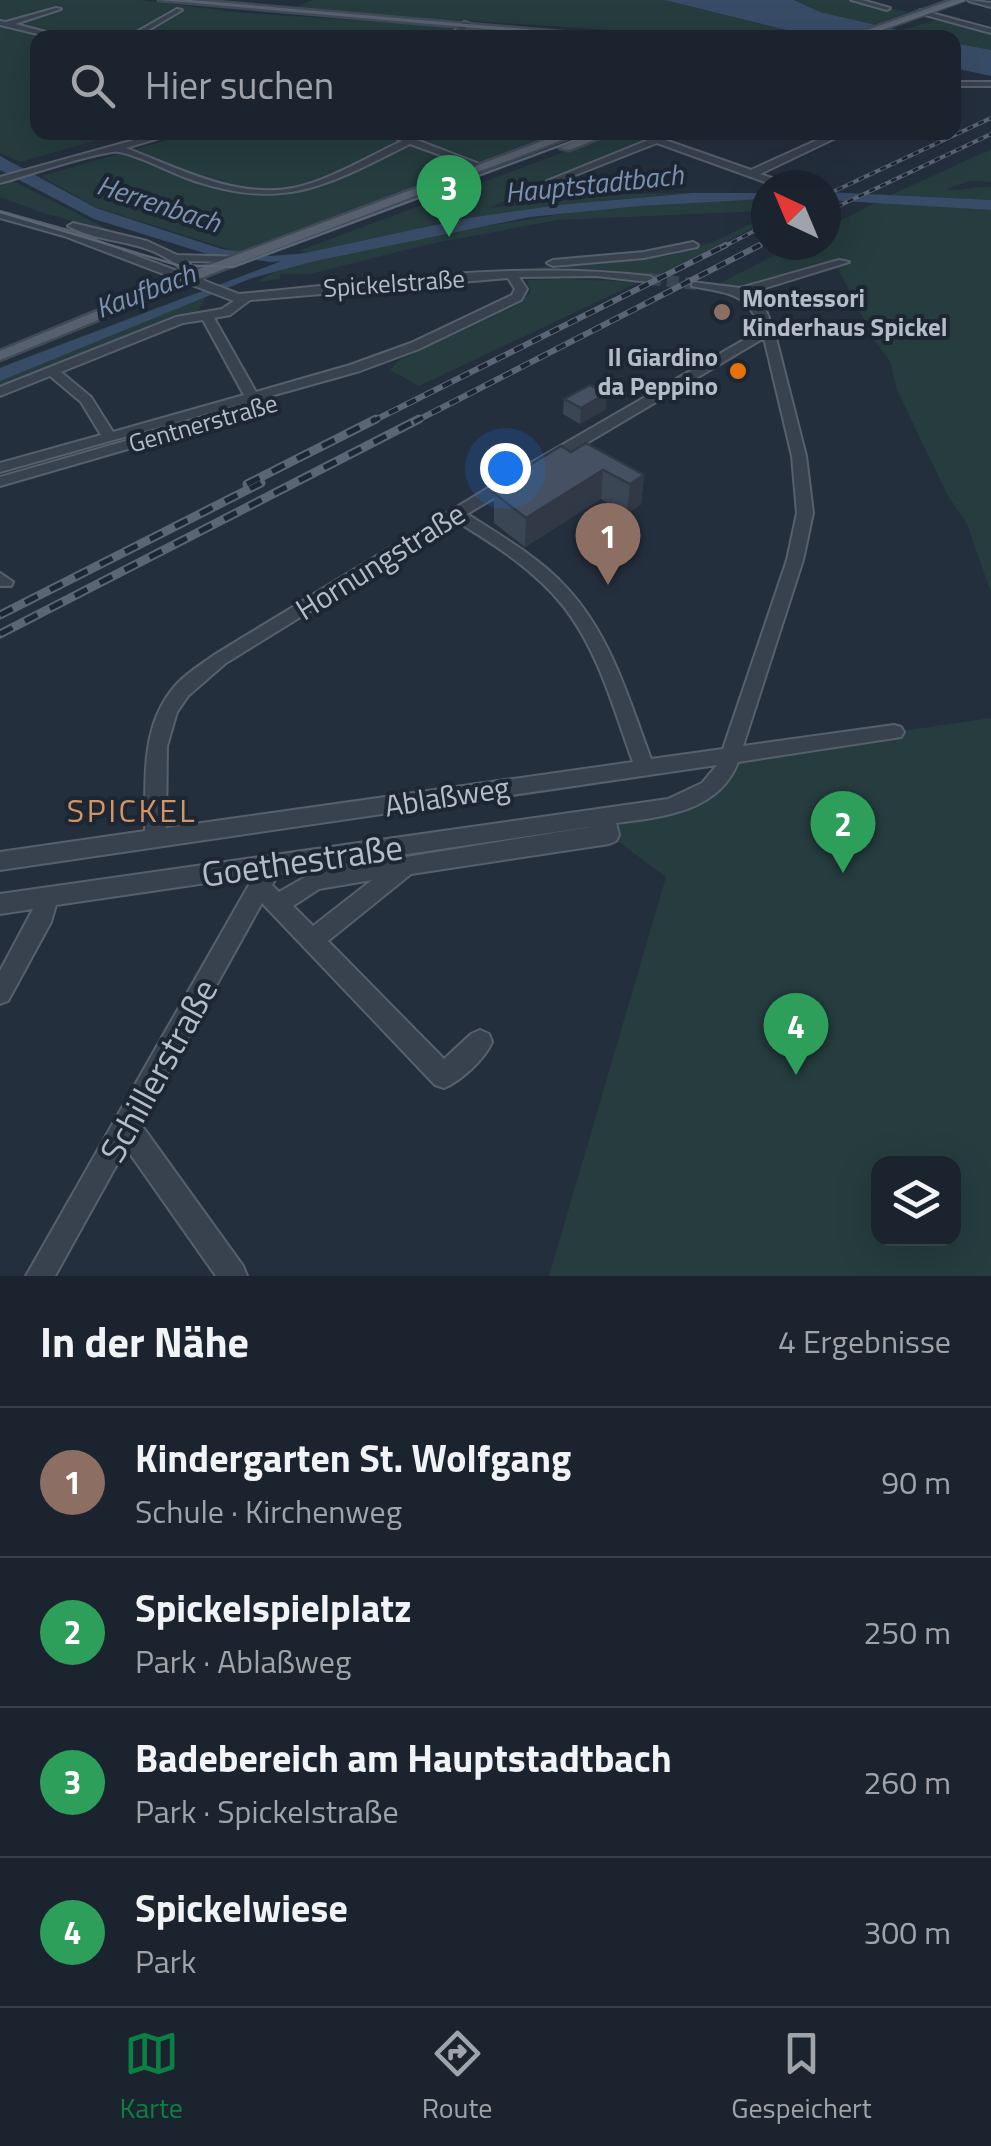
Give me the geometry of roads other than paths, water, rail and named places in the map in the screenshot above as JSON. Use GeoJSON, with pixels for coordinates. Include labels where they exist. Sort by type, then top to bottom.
{"type":"FeatureCollection","features":[{"type":"Feature","properties":{"kind":"main road"},"geometry":{"type":"LineString","coordinates":[[163,0],[535,30]]}},
{"type":"Feature","properties":{"kind":"main road"},"geometry":{"type":"LineString","coordinates":[[868,30],[960,0]]}},
{"type":"Feature","properties":{"kind":"main road"},"geometry":{"type":"LineString","coordinates":[[893,30],[972,0]]}},
{"type":"Feature","properties":{"kind":"main road"},"geometry":{"type":"LineString","coordinates":[[0,356],[107,313],[202,284],[264,252],[558,140]]}},
{"type":"Feature","properties":{"kind":"main road"},"geometry":{"type":"LineString","coordinates":[[202,284],[224,263],[246,263],[298,249],[589,140]]}},
{"type":"Feature","properties":{"kind":"street"},"geometry":{"type":"LineString","coordinates":[[854,0],[887,8]]}},
{"type":"Feature","properties":{"kind":"street"},"geometry":{"type":"LineString","coordinates":[[972,0],[991,5]]}},
{"type":"Feature","properties":{"kind":"street"},"geometry":{"type":"LineString","coordinates":[[4,23],[58,9]]}},
{"type":"Feature","properties":{"kind":"street"},"geometry":{"type":"LineString","coordinates":[[143,30],[179,10]]}},
{"type":"Feature","properties":{"kind":"street"},"geometry":{"type":"LineString","coordinates":[[920,12],[991,32]]}},
{"type":"Feature","properties":{"kind":"street"},"geometry":{"type":"LineString","coordinates":[[4,23],[33,30]]}},
{"type":"Feature","properties":{"kind":"street"},"geometry":{"type":"LineString","coordinates":[[460,30],[467,24]]}},
{"type":"Feature","properties":{"kind":"street"},"geometry":{"type":"LineString","coordinates":[[961,84],[991,84]]}},
{"type":"Feature","properties":{"kind":"street"},"geometry":{"type":"LineString","coordinates":[[5,178],[149,140]]}},
{"type":"Feature","properties":{"kind":"street"},"geometry":{"type":"LineString","coordinates":[[120,149],[238,188],[276,192],[311,185],[410,140],[486,168]]}},
{"type":"Feature","properties":{"kind":"street"},"geometry":{"type":"LineString","coordinates":[[552,181],[656,140],[751,174]]}},
{"type":"Feature","properties":{"kind":"street"},"geometry":{"type":"LineString","coordinates":[[760,170],[826,140]]}},
{"type":"Feature","properties":{"kind":"street"},"geometry":{"type":"LineString","coordinates":[[0,204],[131,240],[177,258],[224,263]]}},
{"type":"Feature","properties":{"kind":"street","name":"Spickelstraße"},"geometry":{"type":"LineString","coordinates":[[0,215],[68,234],[246,298],[644,255],[693,246]]}},
{"type":"Feature","properties":{"kind":"street"},"geometry":{"type":"LineString","coordinates":[[177,258],[202,284]]}},
{"type":"Feature","properties":{"kind":"street"},"geometry":{"type":"LineString","coordinates":[[696,284],[740,292],[843,262]]}},
{"type":"Feature","properties":{"kind":"street","name":"Spickelstraße"},"geometry":{"type":"LineString","coordinates":[[278,294],[322,282],[488,270],[649,279]]}},
{"type":"Feature","properties":{"kind":"street","name":"Gentnerstraße"},"geometry":{"type":"LineString","coordinates":[[0,468],[109,437],[391,369],[395,364],[387,358],[516,297],[521,289],[509,270]]}},
{"type":"Feature","properties":{"kind":"street"},"geometry":{"type":"LineString","coordinates":[[732,756],[795,560],[805,513],[799,456],[769,334],[760,308],[740,292]]}},
{"type":"Feature","properties":{"kind":"street"},"geometry":{"type":"LineString","coordinates":[[0,392],[180,320],[234,309],[246,298]]}},
{"type":"Feature","properties":{"kind":"street"},"geometry":{"type":"LineString","coordinates":[[208,317],[254,402]]}},
{"type":"Feature","properties":{"kind":"street","name":"Hornungstraße"},"geometry":{"type":"LineString","coordinates":[[155,838],[159,740],[166,713],[177,696],[220,660],[456,514],[762,334],[769,334]]}},
{"type":"Feature","properties":{"kind":"street"},"geometry":{"type":"LineString","coordinates":[[52,371],[86,400],[109,437]]}},
{"type":"Feature","properties":{"kind":"street","name":"Gentnerstraße"},"geometry":{"type":"LineString","coordinates":[[0,482],[254,402]]}},
{"type":"Feature","properties":{"kind":"street"},"geometry":{"type":"LineString","coordinates":[[456,514],[517,553],[574,607],[602,658],[644,766]]}},
{"type":"Feature","properties":{"kind":"street","name":"Ablaßweg"},"geometry":{"type":"LineString","coordinates":[[0,861],[894,732]]}},
{"type":"Feature","properties":{"kind":"street","name":"Goethestraße"},"geometry":{"type":"LineString","coordinates":[[0,904],[604,817],[692,800],[710,789],[732,756]]}},
{"type":"Feature","properties":{"kind":"street","name":"Goethestraße"},"geometry":{"type":"LineString","coordinates":[[269,895],[314,881],[610,836],[604,817]]}},
{"type":"Feature","properties":{"kind":"street","name":"Schillerstraße"},"geometry":{"type":"LineString","coordinates":[[40,1276],[269,895],[273,864]]}},
{"type":"Feature","properties":{"kind":"street","name":"Goethestraße"},"geometry":{"type":"LineString","coordinates":[[312,940],[406,866]]}},
{"type":"Feature","properties":{"kind":"street"},"geometry":{"type":"LineString","coordinates":[[269,895],[444,1076],[480,1042]]}},
{"type":"Feature","properties":{"kind":"street"},"geometry":{"type":"LineString","coordinates":[[0,993],[43,915],[46,898]]}},
{"type":"Feature","properties":{"kind":"street"},"geometry":{"type":"LineString","coordinates":[[127,1127],[233,1276]]}},
{"type":"Feature","properties":{"kind":"water"},"geometry":{"type":"Polygon","coordinates":[[[664,0],[794,0],[820,12],[897,30],[786,30],[664,0]]]}},
{"type":"Feature","properties":{"kind":"water"},"geometry":{"type":"Polygon","coordinates":[[[961,44],[991,50],[991,76],[961,70],[961,44]]]}},
{"type":"Feature","properties":{"kind":"water"},"geometry":{"type":"Polygon","coordinates":[[[0,156],[96,208],[237,254],[217,257],[94,219],[0,170],[0,156]]]}},
{"type":"Feature","properties":{"kind":"water"},"geometry":{"type":"Polygon","coordinates":[[[692,193],[751,193],[751,200],[530,217],[315,261],[252,278],[0,381],[0,368],[300,254],[468,218],[692,193]]]}},
{"type":"Feature","properties":{"kind":"water"},"geometry":{"type":"Polygon","coordinates":[[[841,193],[991,200],[991,210],[841,201],[841,193]]]}},
{"type":"Feature","properties":{"kind":"waterway","name":"Herrenbach"},"geometry":{"type":"LineString","coordinates":[[207,250],[270,259],[310,256]]}},
{"type":"Feature","properties":{"kind":"tunnel"},"geometry":{"type":"LineString","coordinates":[[649,279],[696,284]]}},
{"type":"Feature","properties":{"kind":"tram line"},"geometry":{"type":"LineString","coordinates":[[878,30],[964,0]]}},
{"type":"Feature","properties":{"kind":"tram line"},"geometry":{"type":"LineString","coordinates":[[0,212],[177,265],[233,267],[575,140]]}},
{"type":"Feature","properties":{"kind":"railway"},"geometry":{"type":"LineString","coordinates":[[961,132],[991,118]]}},
{"type":"Feature","properties":{"kind":"railway"},"geometry":{"type":"LineString","coordinates":[[841,205],[991,134]]}},
{"type":"Feature","properties":{"kind":"railway"},"geometry":{"type":"LineString","coordinates":[[841,188],[944,140]]}},
{"type":"Feature","properties":{"kind":"railway"},"geometry":{"type":"LineString","coordinates":[[721,248],[751,233]]}},
{"type":"Feature","properties":{"kind":"railway"},"geometry":{"type":"LineString","coordinates":[[371,422],[726,245]]}},
{"type":"Feature","properties":{"kind":"railway"},"geometry":{"type":"LineString","coordinates":[[414,422],[751,250]]}},
{"type":"Feature","properties":{"kind":"railway"},"geometry":{"type":"LineString","coordinates":[[247,484],[376,419]]}},
{"type":"Feature","properties":{"kind":"railway"},"geometry":{"type":"LineString","coordinates":[[0,634],[419,419]]}},
{"type":"Feature","properties":{"kind":"railway"},"geometry":{"type":"LineString","coordinates":[[0,615],[261,483]]}},
{"type":"Feature","properties":{"kind":"place","name":"Badebereich am Hauptstadtbach"},"geometry":{"type":"Point","coordinates":[449,237]}},
{"type":"Feature","properties":{"kind":"place","name":"Montessori Kinderhaus Spickel"},"geometry":{"type":"Point","coordinates":[722,312]}},
{"type":"Feature","properties":{"kind":"place","name":"Il Giardino da Peppino"},"geometry":{"type":"Point","coordinates":[738,371]}},
{"type":"Feature","properties":{"kind":"place","name":"Kindergarten St. Wolfgang"},"geometry":{"type":"Point","coordinates":[608,585]}},
{"type":"Feature","properties":{"kind":"place","name":"Spickelspielplatz"},"geometry":{"type":"Point","coordinates":[843,873]}},
{"type":"Feature","properties":{"kind":"place","name":"Spickelwiese"},"geometry":{"type":"Point","coordinates":[796,1075]}},
{"type":"Feature","properties":{"kind":"district","name":"SPICKEL"},"geometry":{"type":"Point","coordinates":[132,810]}},
{"type":"Feature","properties":{"kind":"water label","name":"Hauptstadtbach"},"geometry":{"type":"Point","coordinates":[594,183]}},
{"type":"Feature","properties":{"kind":"water label","name":"Kaufbach"},"geometry":{"type":"Point","coordinates":[145,290]}}]}
